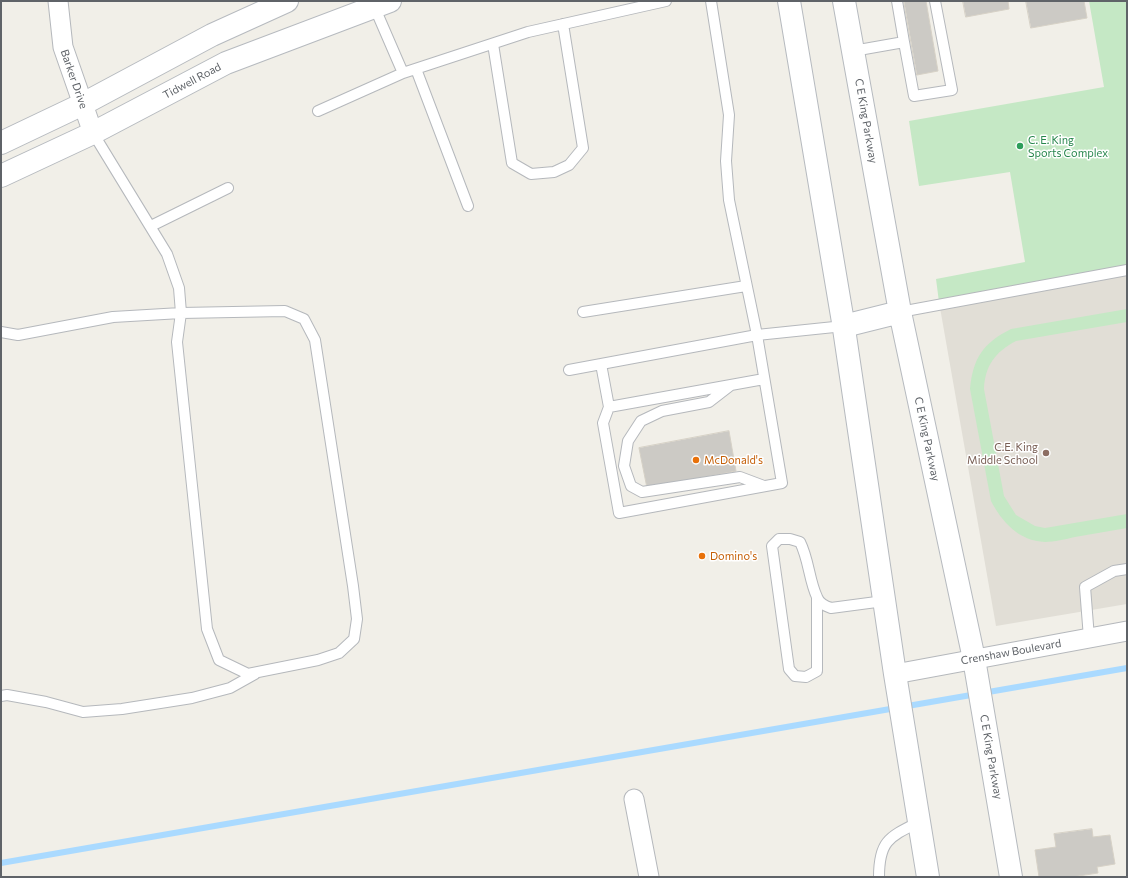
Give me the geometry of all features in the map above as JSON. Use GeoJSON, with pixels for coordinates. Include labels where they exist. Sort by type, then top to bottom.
{"type":"FeatureCollection","features":[{"type":"Feature","properties":{"kind":"main road"},"geometry":{"type":"LineString","coordinates":[[1,143],[83,104],[212,35],[287,1]]}},
{"type":"Feature","properties":{"kind":"main road"},"geometry":{"type":"LineString","coordinates":[[788,1],[844,326],[898,697],[928,877]]}},
{"type":"Feature","properties":{"kind":"main road","name":"C E King Parkway"},"geometry":{"type":"LineString","coordinates":[[844,1],[900,312],[974,659],[989,739],[1011,877]]}},
{"type":"Feature","properties":{"kind":"main road","name":"Tidwell Road"},"geometry":{"type":"LineString","coordinates":[[1,176],[93,133],[226,63],[378,3]]}},
{"type":"Feature","properties":{"kind":"main road"},"geometry":{"type":"LineString","coordinates":[[844,326],[900,312]]}},
{"type":"Feature","properties":{"kind":"street","name":"Barker Drive"},"geometry":{"type":"LineString","coordinates":[[58,1],[62,47],[93,133]]}},
{"type":"Feature","properties":{"kind":"street","name":"Crenshaw Boulevard"},"geometry":{"type":"LineString","coordinates":[[895,674],[1127,631]]}},
{"type":"Feature","properties":{"kind":"street"},"geometry":{"type":"LineString","coordinates":[[634,799],[649,877]]}},
{"type":"Feature","properties":{"kind":"lane"},"geometry":{"type":"LineString","coordinates":[[318,111],[404,73],[528,32],[666,1]]}},
{"type":"Feature","properties":{"kind":"lane"},"geometry":{"type":"LineString","coordinates":[[601,364],[609,407],[603,423],[619,513],[782,483],[757,336],[729,200],[726,161],[729,115],[712,1]]}},
{"type":"Feature","properties":{"kind":"lane"},"geometry":{"type":"LineString","coordinates":[[897,1],[914,96],[952,90],[935,1]]}},
{"type":"Feature","properties":{"kind":"lane"},"geometry":{"type":"LineString","coordinates":[[378,3],[404,73]]}},
{"type":"Feature","properties":{"kind":"lane"},"geometry":{"type":"LineString","coordinates":[[493,44],[512,163],[531,174],[554,172],[569,165],[583,148],[563,24]]}},
{"type":"Feature","properties":{"kind":"lane"},"geometry":{"type":"LineString","coordinates":[[853,51],[904,42]]}},
{"type":"Feature","properties":{"kind":"lane"},"geometry":{"type":"LineString","coordinates":[[416,69],[468,206]]}},
{"type":"Feature","properties":{"kind":"lane"},"geometry":{"type":"LineString","coordinates":[[1,332],[18,334],[113,317],[181,313],[285,311],[304,319],[315,340],[357,619],[354,639],[339,653],[248,674],[219,660],[207,629],[176,342],[181,313],[179,288],[167,254],[93,133]]}},
{"type":"Feature","properties":{"kind":"lane"},"geometry":{"type":"LineString","coordinates":[[151,226],[228,188]]}},
{"type":"Feature","properties":{"kind":"lane"},"geometry":{"type":"LineString","coordinates":[[900,312],[1127,270]]}},
{"type":"Feature","properties":{"kind":"lane"},"geometry":{"type":"LineString","coordinates":[[583,312],[746,286]]}},
{"type":"Feature","properties":{"kind":"lane"},"geometry":{"type":"LineString","coordinates":[[569,370],[757,336],[844,326]]}},
{"type":"Feature","properties":{"kind":"lane"},"geometry":{"type":"LineString","coordinates":[[609,407],[764,379]]}},
{"type":"Feature","properties":{"kind":"lane"},"geometry":{"type":"LineString","coordinates":[[731,385],[709,402],[662,411],[642,421],[628,441],[624,466],[631,486],[642,492],[740,477],[765,486]]}},
{"type":"Feature","properties":{"kind":"lane"},"geometry":{"type":"LineString","coordinates":[[817,598],[817,671],[806,677],[795,676],[788,669],[772,546],[779,539],[790,539],[800,542],[806,554],[817,598],[824,606],[831,608],[884,601]]}},
{"type":"Feature","properties":{"kind":"lane"},"geometry":{"type":"LineString","coordinates":[[1089,638],[1085,587],[1114,571],[1127,569]]}},
{"type":"Feature","properties":{"kind":"lane"},"geometry":{"type":"LineString","coordinates":[[1,696],[7,695],[46,702],[82,712],[122,709],[192,698],[230,688],[259,672]]}},
{"type":"Feature","properties":{"kind":"lane"},"geometry":{"type":"LineString","coordinates":[[879,877],[881,851],[892,836],[919,822]]}},
{"type":"Feature","properties":{"kind":"shaded area","name":"C.E. King Middle School"},"geometry":{"type":"Polygon","coordinates":[[[1127,270],[1127,604],[996,626],[939,302],[1127,270]]]}},
{"type":"Feature","properties":{"kind":"green space","name":"C. E. King Sports Complex"},"geometry":{"type":"Polygon","coordinates":[[[1089,1],[1127,1],[1127,270],[939,302],[936,279],[1025,262],[1010,172],[919,186],[909,121],[1104,87],[1089,1]]]}},
{"type":"Feature","properties":{"kind":"green space"},"geometry":{"type":"Polygon","coordinates":[[[1127,309],[1127,322],[1016,341],[1002,350],[992,360],[986,373],[984,389],[1004,496],[1016,515],[1035,526],[1045,528],[1127,514],[1127,528],[1052,542],[1036,541],[1027,538],[1012,529],[1006,523],[995,509],[991,501],[970,389],[971,378],[977,360],[981,353],[993,340],[1011,329],[1127,309]]]}},
{"type":"Feature","properties":{"kind":"building"},"geometry":{"type":"Polygon","coordinates":[[[904,1],[926,1],[938,71],[917,75],[904,1]]]}},
{"type":"Feature","properties":{"kind":"building"},"geometry":{"type":"Polygon","coordinates":[[[963,1],[1008,1],[1009,9],[966,17],[963,1]]]}},
{"type":"Feature","properties":{"kind":"building"},"geometry":{"type":"Polygon","coordinates":[[[1026,1],[1084,1],[1087,18],[1031,28],[1026,1]]]}},
{"type":"Feature","properties":{"kind":"building"},"geometry":{"type":"Polygon","coordinates":[[[729,431],[736,471],[647,488],[639,448],[729,431]]]}},
{"type":"Feature","properties":{"kind":"building"},"geometry":{"type":"Polygon","coordinates":[[[1092,829],[1093,837],[1110,835],[1115,864],[1097,867],[1098,873],[1072,877],[1039,877],[1035,850],[1056,847],[1054,834],[1092,829]]]}},
{"type":"Feature","properties":{"kind":"waterway"},"geometry":{"type":"LineString","coordinates":[[1,863],[1127,668]]}},
{"type":"Feature","properties":{"kind":"place","name":"C. E. King Sports Complex"},"geometry":{"type":"Point","coordinates":[1020,146]}},
{"type":"Feature","properties":{"kind":"place","name":"C.E. King Middle School"},"geometry":{"type":"Point","coordinates":[1046,453]}},
{"type":"Feature","properties":{"kind":"place","name":"McDonald's"},"geometry":{"type":"Point","coordinates":[696,460]}},
{"type":"Feature","properties":{"kind":"place","name":"Domino's"},"geometry":{"type":"Point","coordinates":[702,556]}}]}
